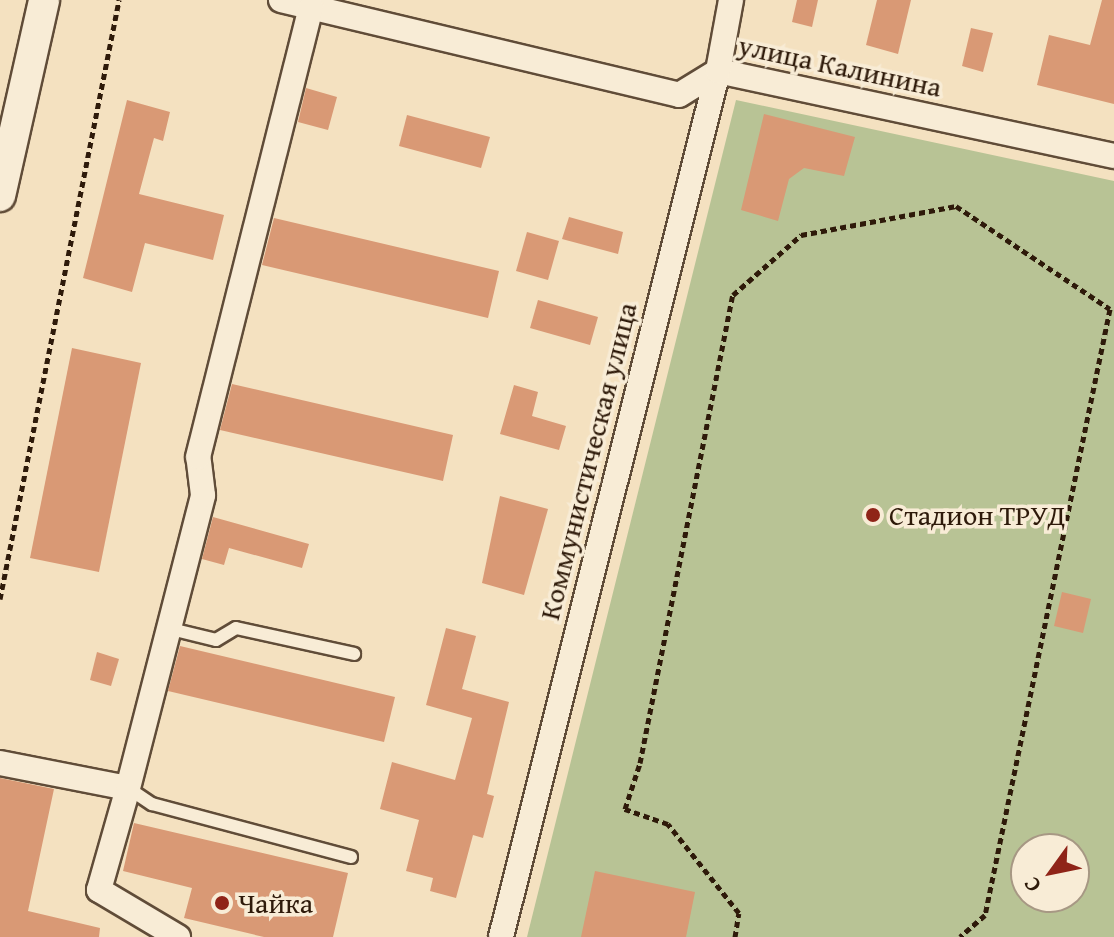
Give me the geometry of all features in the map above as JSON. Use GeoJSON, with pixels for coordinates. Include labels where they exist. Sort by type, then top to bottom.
{"type":"FeatureCollection","features":[{"type":"Feature","properties":{"kind":"street"},"geometry":{"type":"LineString","coordinates":[[0,196],[44,0]]}},
{"type":"Feature","properties":{"kind":"street","name":"улица Калинина"},"geometry":{"type":"LineString","coordinates":[[281,0],[679,95],[718,71],[1114,156]]}},
{"type":"Feature","properties":{"kind":"street","name":"Коммунистическая улица"},"geometry":{"type":"LineString","coordinates":[[501,937],[718,71],[731,0]]}},
{"type":"Feature","properties":{"kind":"street"},"geometry":{"type":"LineString","coordinates":[[178,937],[99,890],[171,629],[203,495],[198,457],[311,7]]}},
{"type":"Feature","properties":{"kind":"street"},"geometry":{"type":"LineString","coordinates":[[0,763],[128,788]]}},
{"type":"Feature","properties":{"kind":"lane"},"geometry":{"type":"LineString","coordinates":[[171,629],[216,640],[236,628],[354,654]]}},
{"type":"Feature","properties":{"kind":"lane"},"geometry":{"type":"LineString","coordinates":[[128,788],[152,804],[351,857]]}},
{"type":"Feature","properties":{"kind":"path"},"geometry":{"type":"LineString","coordinates":[[0,599],[119,0]]}},
{"type":"Feature","properties":{"kind":"path"},"geometry":{"type":"LineString","coordinates":[[735,937],[739,913],[668,824],[625,809],[640,763],[733,295],[801,235],[956,206],[1110,309],[985,915],[960,937]]}},
{"type":"Feature","properties":{"kind":"green space","name":"Стадион ТРУД"},"geometry":{"type":"Polygon","coordinates":[[[736,100],[1114,181],[1114,937],[527,937],[736,100]]]}},
{"type":"Feature","properties":{"kind":"building"},"geometry":{"type":"Polygon","coordinates":[[[797,0],[818,0],[812,27],[792,22],[797,0]]]}},
{"type":"Feature","properties":{"kind":"building"},"geometry":{"type":"Polygon","coordinates":[[[877,0],[911,0],[898,54],[866,45],[877,0]]]}},
{"type":"Feature","properties":{"kind":"building"},"geometry":{"type":"Polygon","coordinates":[[[1102,0],[1114,0],[1114,104],[1037,85],[1049,35],[1090,45],[1102,0]]]}},
{"type":"Feature","properties":{"kind":"building"},"geometry":{"type":"Polygon","coordinates":[[[971,28],[993,33],[983,72],[962,66],[971,28]]]}},
{"type":"Feature","properties":{"kind":"building"},"geometry":{"type":"Polygon","coordinates":[[[306,88],[337,97],[328,130],[298,122],[306,88]]]}},
{"type":"Feature","properties":{"kind":"building"},"geometry":{"type":"Polygon","coordinates":[[[127,100],[170,112],[163,141],[154,138],[139,194],[224,215],[213,260],[145,243],[132,292],[83,278],[127,100]]]}},
{"type":"Feature","properties":{"kind":"building"},"geometry":{"type":"Polygon","coordinates":[[[764,114],[855,137],[844,176],[804,168],[789,179],[778,221],[741,210],[764,114]]]}},
{"type":"Feature","properties":{"kind":"building"},"geometry":{"type":"Polygon","coordinates":[[[407,115],[490,137],[481,168],[399,146],[407,115]]]}},
{"type":"Feature","properties":{"kind":"building"},"geometry":{"type":"Polygon","coordinates":[[[569,217],[623,232],[618,254],[562,239],[569,217]]]}},
{"type":"Feature","properties":{"kind":"building"},"geometry":{"type":"Polygon","coordinates":[[[274,218],[499,271],[488,318],[262,265],[274,218]]]}},
{"type":"Feature","properties":{"kind":"building"},"geometry":{"type":"Polygon","coordinates":[[[527,232],[559,241],[548,280],[516,271],[527,232]]]}},
{"type":"Feature","properties":{"kind":"building"},"geometry":{"type":"Polygon","coordinates":[[[538,300],[598,317],[590,345],[530,328],[538,300]]]}},
{"type":"Feature","properties":{"kind":"building"},"geometry":{"type":"Polygon","coordinates":[[[72,348],[141,363],[99,572],[30,558],[72,348]]]}},
{"type":"Feature","properties":{"kind":"building"},"geometry":{"type":"Polygon","coordinates":[[[232,384],[453,435],[443,481],[220,430],[232,384]]]}},
{"type":"Feature","properties":{"kind":"building"},"geometry":{"type":"Polygon","coordinates":[[[514,385],[538,392],[532,416],[566,426],[559,450],[500,434],[514,385]]]}},
{"type":"Feature","properties":{"kind":"building"},"geometry":{"type":"Polygon","coordinates":[[[500,496],[548,509],[524,595],[482,583],[500,496]]]}},
{"type":"Feature","properties":{"kind":"building"},"geometry":{"type":"Polygon","coordinates":[[[213,517],[309,544],[302,568],[229,548],[224,565],[202,559],[213,517]]]}},
{"type":"Feature","properties":{"kind":"building"},"geometry":{"type":"Polygon","coordinates":[[[1062,592],[1091,599],[1083,633],[1054,626],[1062,592]]]}},
{"type":"Feature","properties":{"kind":"building"},"geometry":{"type":"Polygon","coordinates":[[[446,628],[476,636],[462,689],[509,702],[487,794],[494,796],[483,838],[473,835],[456,898],[430,891],[433,878],[406,871],[419,820],[380,809],[392,762],[455,780],[472,718],[426,705],[446,628]]]}},
{"type":"Feature","properties":{"kind":"building"},"geometry":{"type":"Polygon","coordinates":[[[180,646],[395,697],[384,742],[168,691],[180,646]]]}},
{"type":"Feature","properties":{"kind":"building"},"geometry":{"type":"Polygon","coordinates":[[[97,652],[119,659],[111,686],[90,680],[97,652]]]}},
{"type":"Feature","properties":{"kind":"building"},"geometry":{"type":"Polygon","coordinates":[[[0,778],[54,789],[28,911],[100,928],[99,937],[0,937],[0,778]]]}},
{"type":"Feature","properties":{"kind":"building"},"geometry":{"type":"Polygon","coordinates":[[[134,823],[348,873],[333,937],[264,937],[184,918],[192,888],[123,871],[134,823]]]}},
{"type":"Feature","properties":{"kind":"building"},"geometry":{"type":"Polygon","coordinates":[[[595,871],[695,892],[686,937],[581,937],[595,871]]]}},
{"type":"Feature","properties":{"kind":"place","name":"Стадион ТРУД"},"geometry":{"type":"Point","coordinates":[873,515]}},
{"type":"Feature","properties":{"kind":"place","name":"Чайка"},"geometry":{"type":"Point","coordinates":[222,903]}}]}
